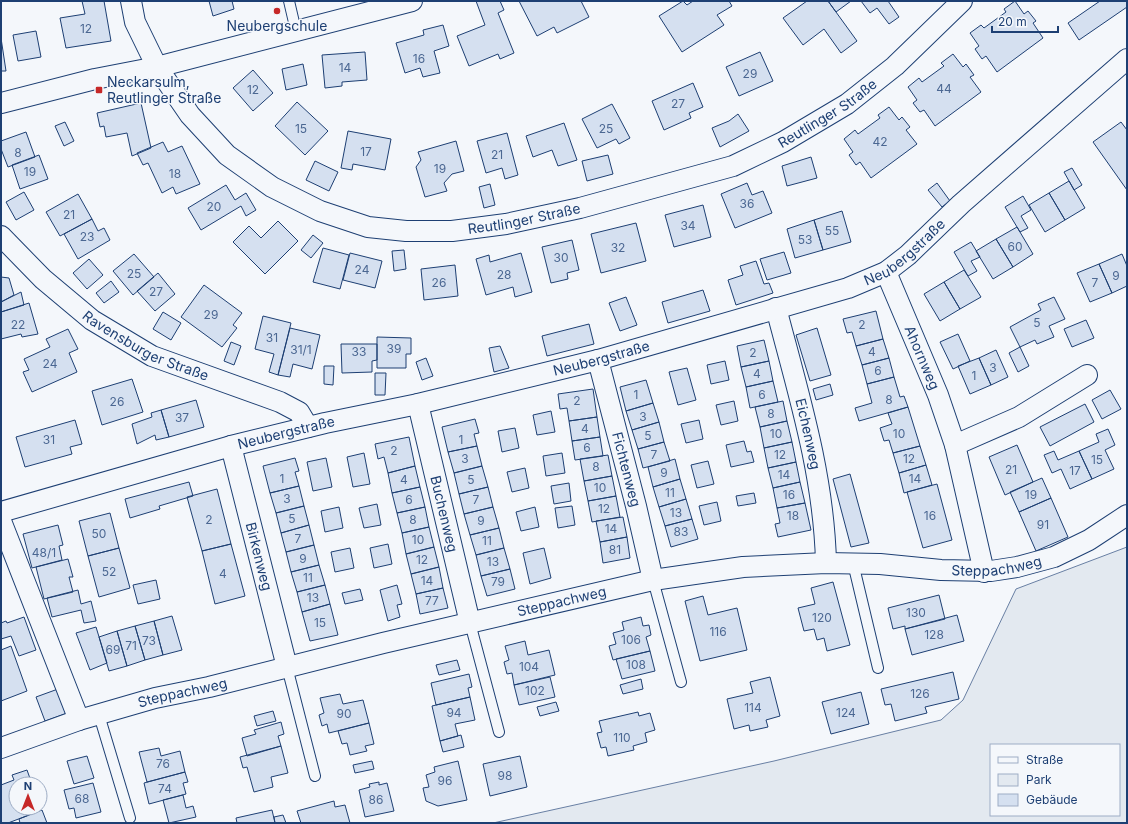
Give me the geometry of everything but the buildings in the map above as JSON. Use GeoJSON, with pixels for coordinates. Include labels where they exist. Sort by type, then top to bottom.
{"type":"FeatureCollection","features":[{"type":"Feature","properties":{"kind":"street","name":"Reutlinger Straße"},"geometry":{"type":"LineString","coordinates":[[131,1],[135,22],[156,67],[190,115],[227,154],[272,187],[320,210],[368,227],[406,231],[452,231],[506,224],[565,211],[733,166],[783,142],[847,104],[895,66],[962,1]]}},
{"type":"Feature","properties":{"kind":"street"},"geometry":{"type":"LineString","coordinates":[[1,103],[95,79],[156,67],[412,1]]}},
{"type":"Feature","properties":{"kind":"street","name":"Neubergstraße"},"geometry":{"type":"LineString","coordinates":[[1,512],[231,446],[308,427],[418,404],[598,360],[848,288],[886,272],[908,255],[961,204],[1127,59]]}},
{"type":"Feature","properties":{"kind":"street","name":"Ravensburger Straße"},"geometry":{"type":"LineString","coordinates":[[1,236],[43,279],[92,320],[152,356],[280,402],[298,412],[308,427]]}},
{"type":"Feature","properties":{"kind":"street","name":"Ahornweg"},"geometry":{"type":"LineString","coordinates":[[886,272],[938,395],[955,445],[984,572]]}},
{"type":"Feature","properties":{"kind":"street","name":"Eichenweg"},"geometry":{"type":"LineString","coordinates":[[776,308],[808,426],[825,525],[826,563]]}},
{"type":"Feature","properties":{"kind":"street","name":"Fichtenweg"},"geometry":{"type":"LineString","coordinates":[[598,360],[636,506],[653,580]]}},
{"type":"Feature","properties":{"kind":"street"},"geometry":{"type":"LineString","coordinates":[[955,445],[1019,417],[1087,375]]}},
{"type":"Feature","properties":{"kind":"street","name":"Buchenweg"},"geometry":{"type":"LineString","coordinates":[[418,404],[470,623]]}},
{"type":"Feature","properties":{"kind":"street","name":"Birkenweg"},"geometry":{"type":"LineString","coordinates":[[231,446],[287,667]]}},
{"type":"Feature","properties":{"kind":"street","name":"Steppachweg"},"geometry":{"type":"LineString","coordinates":[[1,748],[79,720],[155,698],[209,688],[287,667],[653,580],[743,567],[826,563],[880,564],[941,570],[984,572],[1016,567],[1054,557],[1090,540],[1127,515]]}},
{"type":"Feature","properties":{"kind":"street"},"geometry":{"type":"LineString","coordinates":[[1,521],[79,720]]}},
{"type":"Feature","properties":{"kind":"lane"},"geometry":{"type":"LineString","coordinates":[[289,1],[296,31]]}},
{"type":"Feature","properties":{"kind":"lane"},"geometry":{"type":"LineString","coordinates":[[853,563],[878,668]]}},
{"type":"Feature","properties":{"kind":"lane"},"geometry":{"type":"LineString","coordinates":[[653,580],[681,682]]}},
{"type":"Feature","properties":{"kind":"lane"},"geometry":{"type":"LineString","coordinates":[[470,623],[499,732]]}},
{"type":"Feature","properties":{"kind":"lane"},"geometry":{"type":"LineString","coordinates":[[287,667],[315,776]]}},
{"type":"Feature","properties":{"kind":"lane"},"geometry":{"type":"LineString","coordinates":[[99,715],[130,818]]}},
{"type":"Feature","properties":{"kind":"green space"},"geometry":{"type":"Polygon","coordinates":[[[1127,547],[1127,823],[493,823],[774,761],[941,720],[963,700],[1016,589],[1127,547]]]}},
{"type":"Feature","properties":{"kind":"place","name":"Neubergschule"},"geometry":{"type":"Point","coordinates":[277,11]}},
{"type":"Feature","properties":{"kind":"place","name":"Neckarsulm, Reutlinger Straße"},"geometry":{"type":"Point","coordinates":[99,90]}}]}
